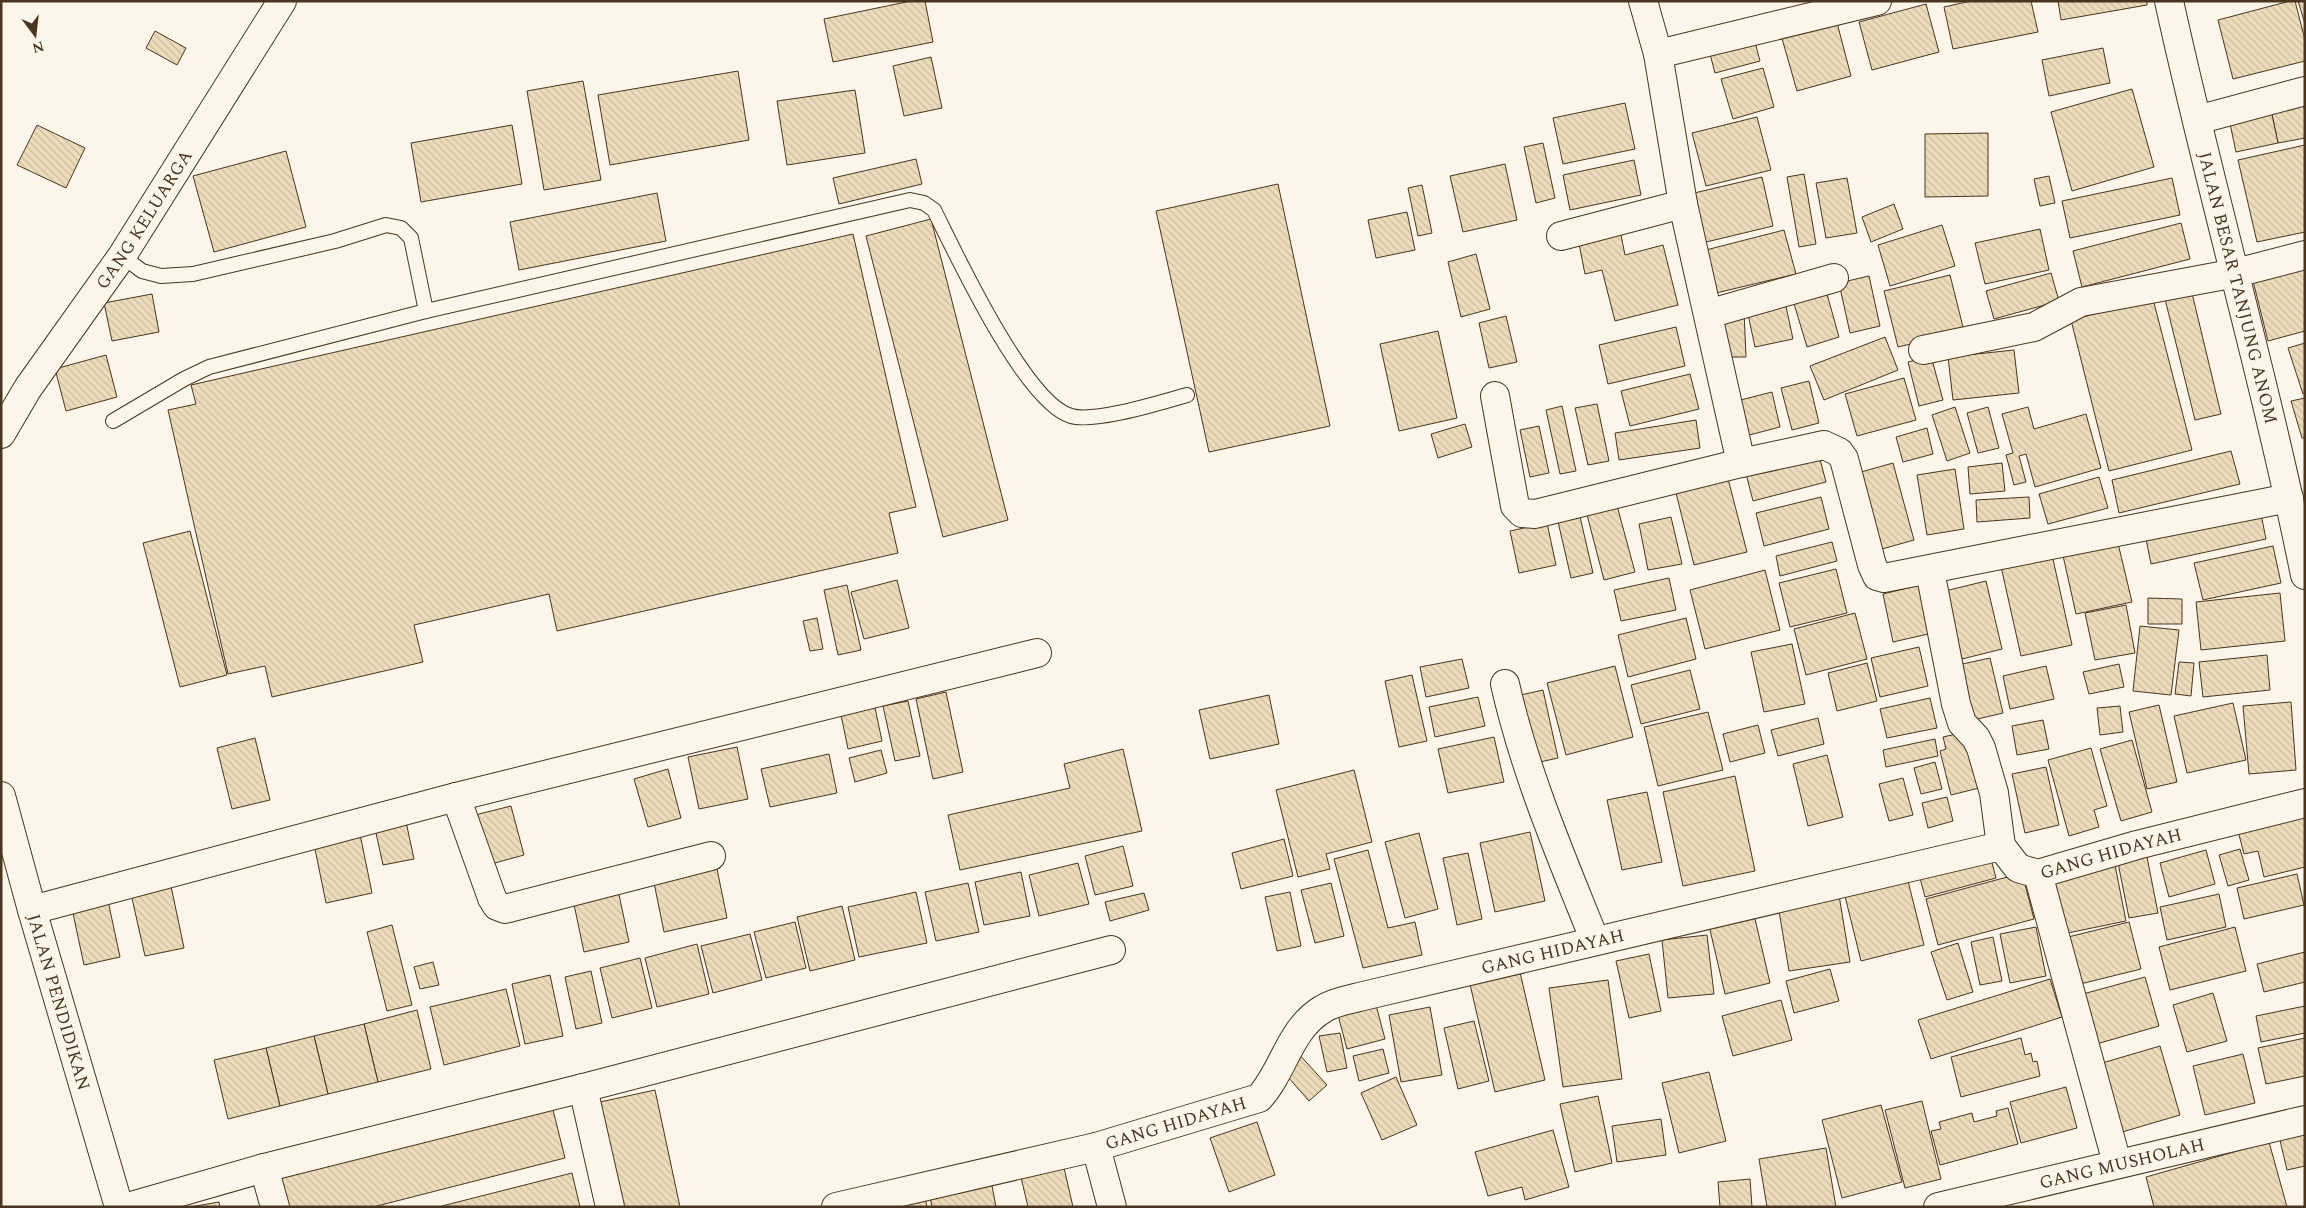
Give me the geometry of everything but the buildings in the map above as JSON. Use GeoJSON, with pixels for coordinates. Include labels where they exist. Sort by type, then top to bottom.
{"type":"FeatureCollection","features":[{"type":"Feature","properties":{"kind":"street","name":"GANG KELUARGA"},"geometry":{"type":"LineString","coordinates":[[1,434],[28,388],[122,256],[282,1]]}},
{"type":"Feature","properties":{"kind":"street"},"geometry":{"type":"LineString","coordinates":[[1644,1],[1658,54],[1683,204],[1741,463]]}},
{"type":"Feature","properties":{"kind":"street"},"geometry":{"type":"LineString","coordinates":[[1658,54],[1877,1]]}},
{"type":"Feature","properties":{"kind":"street","name":"JALAN BESAR TANJUNG ANOM"},"geometry":{"type":"LineString","coordinates":[[2169,1],[2236,273],[2289,498],[2305,575]]}},
{"type":"Feature","properties":{"kind":"street"},"geometry":{"type":"LineString","coordinates":[[2197,120],[2305,91]]}},
{"type":"Feature","properties":{"kind":"street"},"geometry":{"type":"LineString","coordinates":[[1561,236],[1683,204]]}},
{"type":"Feature","properties":{"kind":"street"},"geometry":{"type":"LineString","coordinates":[[1923,350],[2034,327],[2081,302],[2236,273],[2305,255]]}},
{"type":"Feature","properties":{"kind":"street"},"geometry":{"type":"LineString","coordinates":[[1708,314],[1834,278]]}},
{"type":"Feature","properties":{"kind":"street"},"geometry":{"type":"LineString","coordinates":[[1495,396],[1515,506],[1522,513],[1535,514],[1741,463],[1824,445],[1839,452],[1844,459],[1876,576],[1884,578],[1930,571],[2289,498]]}},
{"type":"Feature","properties":{"kind":"street"},"geometry":{"type":"LineString","coordinates":[[1930,571],[1956,704],[1962,724],[1976,738],[1981,748],[1994,793],[2000,846]]}},
{"type":"Feature","properties":{"kind":"street"},"geometry":{"type":"LineString","coordinates":[[32,910],[456,797],[1037,653]]}},
{"type":"Feature","properties":{"kind":"street"},"geometry":{"type":"LineString","coordinates":[[1505,684],[1512,714],[1543,810],[1595,940]]}},
{"type":"Feature","properties":{"kind":"street","name":"JALAN PENDIDIKAN"},"geometry":{"type":"LineString","coordinates":[[1,796],[32,910],[119,1207]]}},
{"type":"Feature","properties":{"kind":"street"},"geometry":{"type":"LineString","coordinates":[[456,797],[492,898],[497,906],[505,909],[711,856]]}},
{"type":"Feature","properties":{"kind":"street","name":"GANG HIDAYAH"},"geometry":{"type":"LineString","coordinates":[[836,1207],[1096,1147],[1259,1098],[1269,1088],[1298,1031],[1324,1008],[1360,996],[2000,846],[2018,868],[2038,874],[2137,845],[2305,804]]}},
{"type":"Feature","properties":{"kind":"street"},"geometry":{"type":"LineString","coordinates":[[2038,874],[2117,1163]]}},
{"type":"Feature","properties":{"kind":"street"},"geometry":{"type":"LineString","coordinates":[[128,1207],[264,1168],[584,1088],[1112,950]]}},
{"type":"Feature","properties":{"kind":"street"},"geometry":{"type":"LineString","coordinates":[[584,1088],[610,1207]]}},
{"type":"Feature","properties":{"kind":"street","name":"GANG MUSHOLAH"},"geometry":{"type":"LineString","coordinates":[[1938,1207],[2117,1163],[2305,1120]]}},
{"type":"Feature","properties":{"kind":"street"},"geometry":{"type":"LineString","coordinates":[[1096,1147],[1112,1207]]}},
{"type":"Feature","properties":{"kind":"street"},"geometry":{"type":"LineString","coordinates":[[264,1168],[275,1207]]}},
{"type":"Feature","properties":{"kind":"lane"},"geometry":{"type":"LineString","coordinates":[[113,421],[184,378],[209,367],[426,311],[910,200],[924,203],[934,210],[984,309],[1044,398],[1071,416],[1103,415],[1187,395]]}},
{"type":"Feature","properties":{"kind":"lane"},"geometry":{"type":"LineString","coordinates":[[122,256],[142,271],[155,275],[193,274],[335,241],[386,225],[394,226],[401,228],[411,238],[426,311]]}}]}
